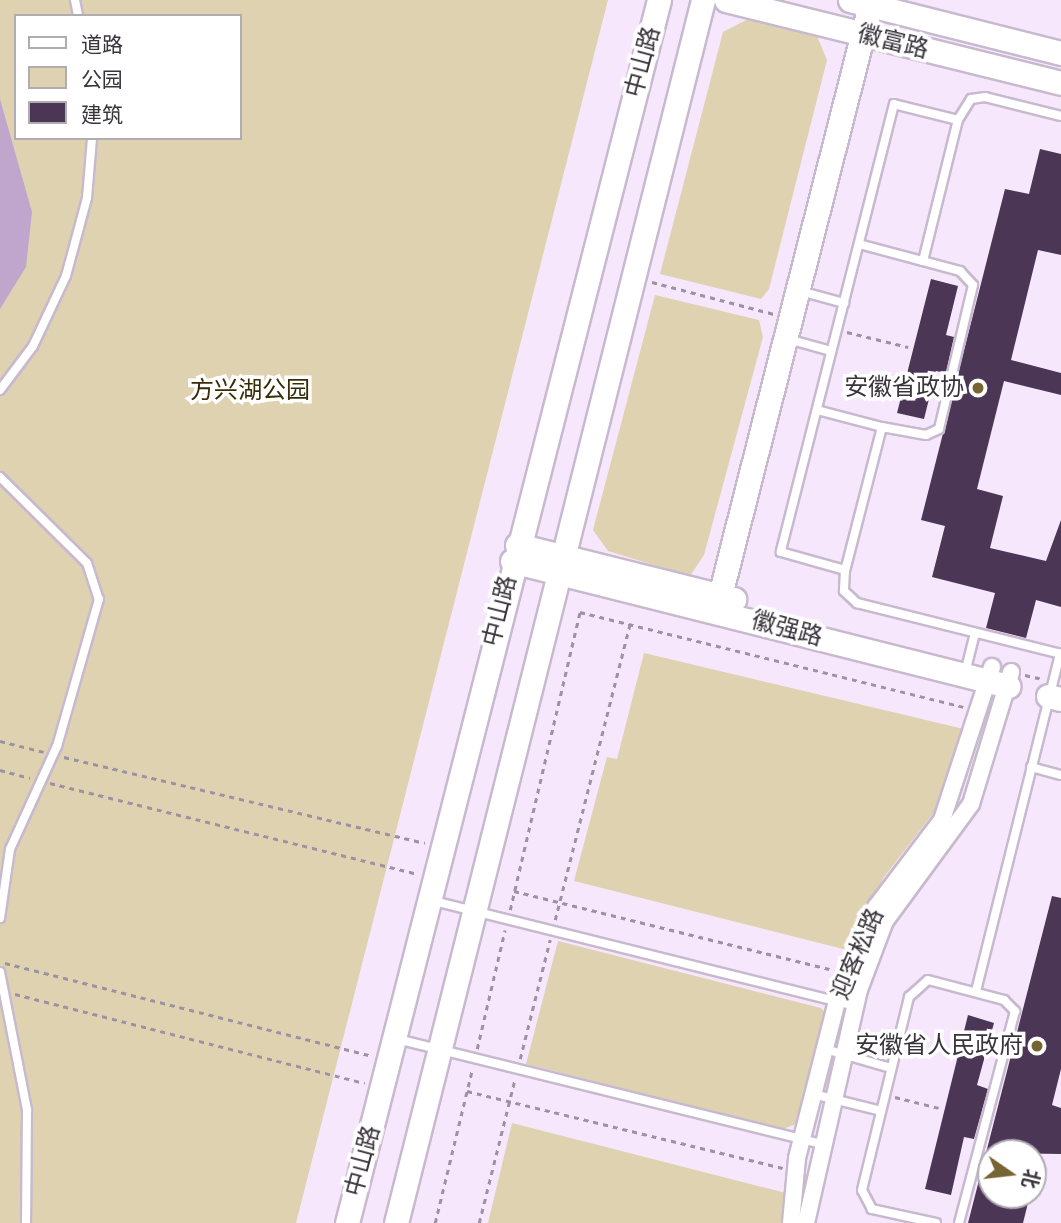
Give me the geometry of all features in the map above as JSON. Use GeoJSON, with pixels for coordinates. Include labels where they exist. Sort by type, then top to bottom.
{"type":"FeatureCollection","features":[{"type":"Feature","properties":{"kind":"main road","name":"中山路"},"geometry":{"type":"LineString","coordinates":[[346,1223],[392,1050],[514,553],[659,0]]}},
{"type":"Feature","properties":{"kind":"main road","name":"中山路"},"geometry":{"type":"LineString","coordinates":[[396,1223],[703,0]]}},
{"type":"Feature","properties":{"kind":"main road","name":"徽富路"},"geometry":{"type":"LineString","coordinates":[[726,0],[1061,83]]}},
{"type":"Feature","properties":{"kind":"main road","name":"徽富路"},"geometry":{"type":"LineString","coordinates":[[860,2],[1061,53]]}},
{"type":"Feature","properties":{"kind":"main road"},"geometry":{"type":"LineString","coordinates":[[718,603],[862,34],[860,2]]}},
{"type":"Feature","properties":{"kind":"main road","name":"徽强路"},"geometry":{"type":"LineString","coordinates":[[514,553],[1000,677]]}},
{"type":"Feature","properties":{"kind":"street","name":"迎客松路"},"geometry":{"type":"LineString","coordinates":[[791,1223],[795,1170],[837,1001],[847,973],[876,907],[942,820],[980,711],[1000,677]]}},
{"type":"Feature","properties":{"kind":"street","name":"迎客松路"},"geometry":{"type":"LineString","coordinates":[[806,1223],[821,1143],[855,1006],[886,921],[971,804],[1000,677]]}},
{"type":"Feature","properties":{"kind":"lane"},"geometry":{"type":"LineString","coordinates":[[923,261],[958,120],[971,99],[985,97],[1061,116]]}},
{"type":"Feature","properties":{"kind":"lane"},"geometry":{"type":"LineString","coordinates":[[845,571],[781,552],[831,351],[894,104],[958,120]]}},
{"type":"Feature","properties":{"kind":"lane"},"geometry":{"type":"LineString","coordinates":[[0,390],[33,346],[66,276],[87,198],[92,140]]}},
{"type":"Feature","properties":{"kind":"lane"},"geometry":{"type":"LineString","coordinates":[[817,410],[921,435],[939,429],[974,291],[964,273],[859,244]]}},
{"type":"Feature","properties":{"kind":"lane"},"geometry":{"type":"LineString","coordinates":[[797,290],[844,303]]}},
{"type":"Feature","properties":{"kind":"lane"},"geometry":{"type":"LineString","coordinates":[[788,328],[831,351]]}},
{"type":"Feature","properties":{"kind":"lane"},"geometry":{"type":"LineString","coordinates":[[883,427],[845,571],[844,591],[851,601],[1060,654],[1056,690],[1031,767],[976,991]]}},
{"type":"Feature","properties":{"kind":"lane"},"geometry":{"type":"LineString","coordinates":[[0,477],[96,576],[95,627],[53,754],[10,849],[0,918]]}},
{"type":"Feature","properties":{"kind":"lane"},"geometry":{"type":"LineString","coordinates":[[966,668],[975,633]]}},
{"type":"Feature","properties":{"kind":"lane"},"geometry":{"type":"LineString","coordinates":[[1031,767],[1061,775]]}},
{"type":"Feature","properties":{"kind":"lane"},"geometry":{"type":"LineString","coordinates":[[432,889],[475,911],[855,1006]]}},
{"type":"Feature","properties":{"kind":"lane"},"geometry":{"type":"LineString","coordinates":[[0,972],[27,1110],[26,1223]]}},
{"type":"Feature","properties":{"kind":"lane"},"geometry":{"type":"LineString","coordinates":[[936,1223],[917,1221],[872,1209],[863,1198],[891,1068],[915,987],[928,980],[1004,1000],[1014,1011],[959,1223]]}},
{"type":"Feature","properties":{"kind":"lane"},"geometry":{"type":"LineString","coordinates":[[825,1049],[891,1068]]}},
{"type":"Feature","properties":{"kind":"lane"},"geometry":{"type":"LineString","coordinates":[[392,1050],[440,1050],[821,1143]]}},
{"type":"Feature","properties":{"kind":"lane"},"geometry":{"type":"LineString","coordinates":[[813,1094],[881,1111]]}},
{"type":"Feature","properties":{"kind":"path"},"geometry":{"type":"LineString","coordinates":[[633,277],[788,328]]}},
{"type":"Feature","properties":{"kind":"path"},"geometry":{"type":"LineString","coordinates":[[837,329],[908,347]]}},
{"type":"Feature","properties":{"kind":"path"},"geometry":{"type":"LineString","coordinates":[[435,1223],[580,612],[980,711]]}},
{"type":"Feature","properties":{"kind":"path"},"geometry":{"type":"LineString","coordinates":[[1000,677],[1056,690]]}},
{"type":"Feature","properties":{"kind":"path"},"geometry":{"type":"LineString","coordinates":[[0,741],[442,847]]}},
{"type":"Feature","properties":{"kind":"path"},"geometry":{"type":"LineString","coordinates":[[0,770],[432,889]]}},
{"type":"Feature","properties":{"kind":"path"},"geometry":{"type":"LineString","coordinates":[[514,891],[847,973]]}},
{"type":"Feature","properties":{"kind":"path"},"geometry":{"type":"LineString","coordinates":[[0,962],[392,1050]]}},
{"type":"Feature","properties":{"kind":"path"},"geometry":{"type":"LineString","coordinates":[[5,991],[382,1088]]}},
{"type":"Feature","properties":{"kind":"path"},"geometry":{"type":"LineString","coordinates":[[467,1091],[795,1170]]}},
{"type":"Feature","properties":{"kind":"path"},"geometry":{"type":"LineString","coordinates":[[885,1094],[939,1108]]}},
{"type":"Feature","properties":{"kind":"green space","name":"方兴湖公园"},"geometry":{"type":"Polygon","coordinates":[[[0,0],[608,0],[296,1223],[0,1223],[0,0]]]}},
{"type":"Feature","properties":{"kind":"green space"},"geometry":{"type":"Polygon","coordinates":[[[748,19],[817,36],[827,60],[769,289],[761,299],[660,274],[723,32],[748,19]]]}},
{"type":"Feature","properties":{"kind":"green space"},"geometry":{"type":"Polygon","coordinates":[[[655,295],[759,320],[763,337],[704,555],[690,576],[608,551],[593,530],[655,295]]]}},
{"type":"Feature","properties":{"kind":"green space"},"geometry":{"type":"Polygon","coordinates":[[[644,653],[968,730],[938,807],[884,877],[847,950],[574,881],[607,757],[617,759],[644,653]]]}},
{"type":"Feature","properties":{"kind":"green space"},"geometry":{"type":"Polygon","coordinates":[[[558,941],[821,1008],[826,1014],[799,1123],[783,1129],[526,1064],[558,941]]]}},
{"type":"Feature","properties":{"kind":"green space"},"geometry":{"type":"Polygon","coordinates":[[[512,1123],[786,1193],[782,1223],[488,1223],[512,1123]]]}},
{"type":"Feature","properties":{"kind":"shaded area"},"geometry":{"type":"Polygon","coordinates":[[[0,99],[32,212],[26,267],[0,309],[0,99]]]}},
{"type":"Feature","properties":{"kind":"building","name":"安徽省政协"},"geometry":{"type":"Polygon","coordinates":[[[1040,149],[1061,154],[1061,255],[1038,250],[1011,360],[1061,373],[1061,395],[1004,381],[977,489],[1003,496],[990,548],[1046,561],[1061,520],[1061,607],[1036,600],[1026,638],[986,628],[995,593],[932,577],[945,526],[921,520],[1005,189],[1029,194],[1040,149]]]}},
{"type":"Feature","properties":{"kind":"building"},"geometry":{"type":"Polygon","coordinates":[[[931,279],[958,286],[946,335],[954,337],[946,373],[936,371],[924,419],[897,413],[931,279]]]}},
{"type":"Feature","properties":{"kind":"building"},"geometry":{"type":"Polygon","coordinates":[[[1052,896],[1061,898],[1061,1069],[1052,1105],[1061,1108],[1061,1154],[1047,1154],[1047,1139],[990,1139],[1052,896]]]}},
{"type":"Feature","properties":{"kind":"building"},"geometry":{"type":"Polygon","coordinates":[[[968,1015],[994,1023],[977,1085],[988,1089],[974,1139],[964,1137],[951,1195],[925,1189],[968,1015]]]}},
{"type":"Feature","properties":{"kind":"building"},"geometry":{"type":"Polygon","coordinates":[[[977,1188],[977,1209],[1026,1209],[1023,1223],[968,1223],[977,1188]]]}},
{"type":"Feature","properties":{"kind":"place","name":"安徽省政协"},"geometry":{"type":"Point","coordinates":[978,388]}},
{"type":"Feature","properties":{"kind":"place","name":"安徽省人民政府"},"geometry":{"type":"Point","coordinates":[1037,1046]}}]}
